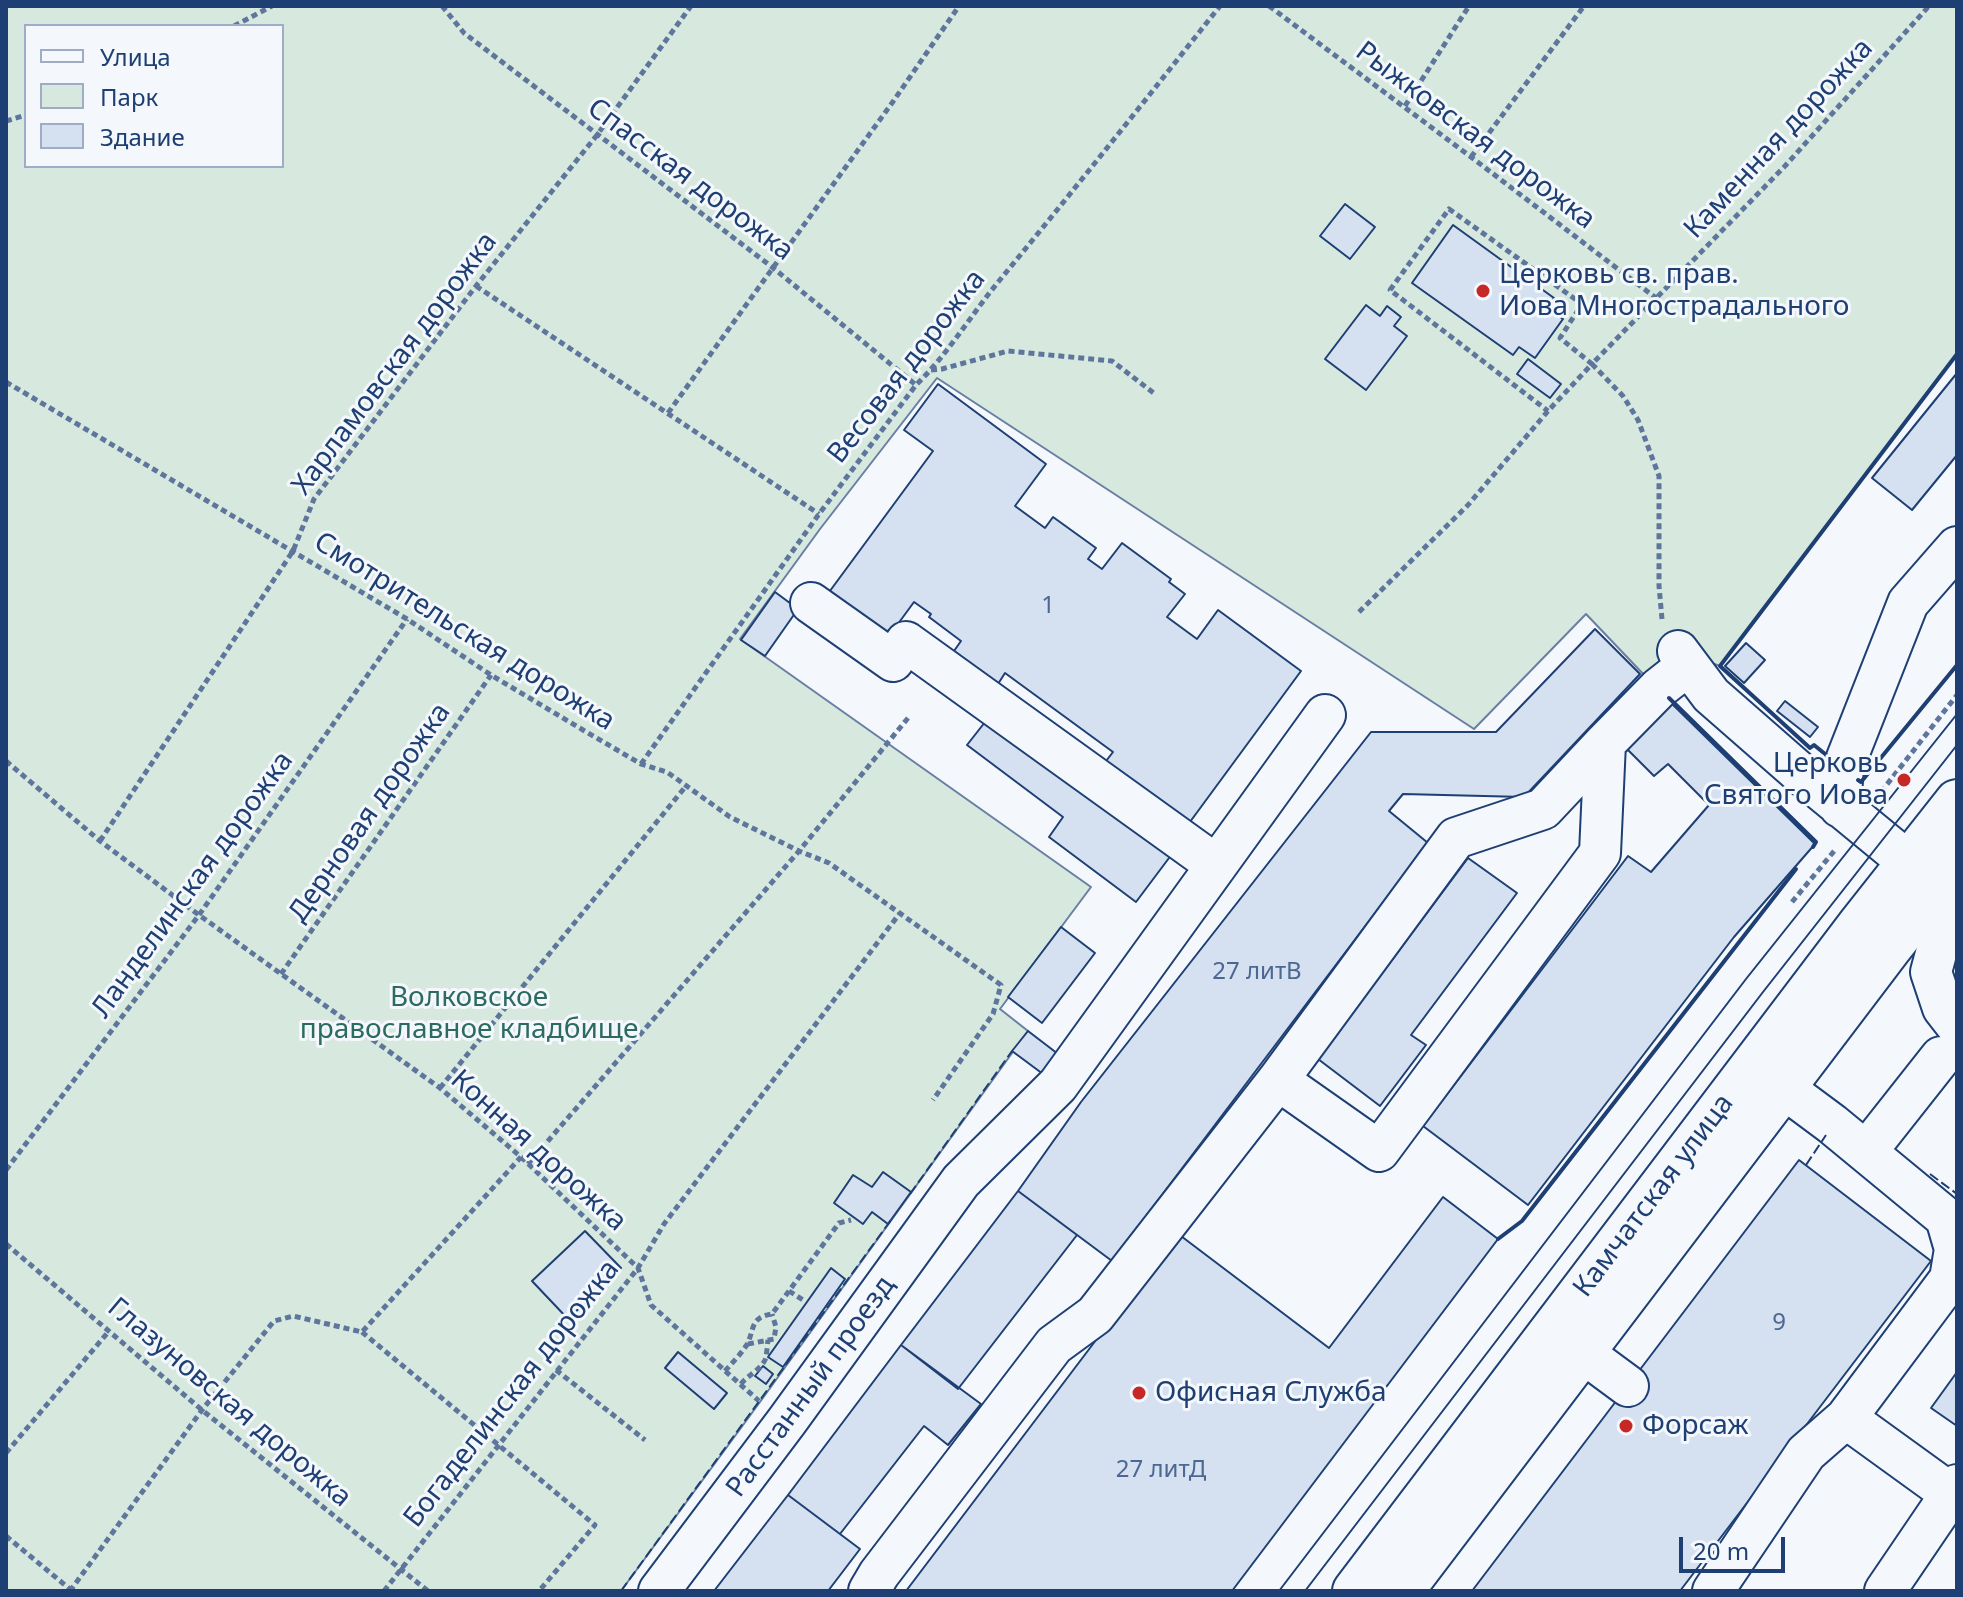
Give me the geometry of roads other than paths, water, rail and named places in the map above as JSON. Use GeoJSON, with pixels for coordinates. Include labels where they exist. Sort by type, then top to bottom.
{"type":"FeatureCollection","features":[{"type":"Feature","properties":{"kind":"main road","name":"Камчатская улица"},"geometry":{"type":"LineString","coordinates":[[1355,1591],[1768,1076],[1940,876],[1957,802]]}},
{"type":"Feature","properties":{"kind":"main road","name":"Камчатская улица"},"geometry":{"type":"LineString","coordinates":[[1401,1591],[1582,1352],[1768,1076]]}},
{"type":"Feature","properties":{"kind":"street"},"geometry":{"type":"LineString","coordinates":[[1840,807],[1843,768],[1908,603],[1957,547]]}},
{"type":"Feature","properties":{"kind":"street"},"geometry":{"type":"LineString","coordinates":[[811,603],[893,661],[906,642],[1216,865]]}},
{"type":"Feature","properties":{"kind":"street"},"geometry":{"type":"LineString","coordinates":[[869,1591],[1054,1345],[1095,1315],[1278,1080],[1456,838],[1543,809],[1659,688],[1683,658],[1711,695],[1840,807],[1940,876],[1944,924],[1931,972],[1943,1008],[1949,1042],[1866,1152]]}},
{"type":"Feature","properties":{"kind":"street","name":"Расстанный проезд"},"geometry":{"type":"LineString","coordinates":[[659,1591],[961,1181],[1058,1085],[1325,715]]}},
{"type":"Feature","properties":{"kind":"street"},"geometry":{"type":"LineString","coordinates":[[1278,1080],[1379,1151],[1600,853],[1605,743]]}},
{"type":"Feature","properties":{"kind":"street"},"geometry":{"type":"LineString","coordinates":[[1713,1591],[1806,1453],[1846,1418],[1950,1279],[1955,1249],[1946,1218],[1768,1076]]}},
{"type":"Feature","properties":{"kind":"street"},"geometry":{"type":"LineString","coordinates":[[1582,1352],[1628,1386]]}},
{"type":"Feature","properties":{"kind":"street"},"geometry":{"type":"LineString","coordinates":[[1846,1418],[1954,1489],[1885,1591]]}},
{"type":"Feature","properties":{"kind":"tram line"},"geometry":{"type":"LineString","coordinates":[[1279,1591],[1746,979],[1957,714]]}},
{"type":"Feature","properties":{"kind":"tram line"},"geometry":{"type":"LineString","coordinates":[[1305,1591],[1763,992],[1957,745]]}},
{"type":"Feature","properties":{"kind":"place","name":"Церковь св. прав. Иова Многострадального"},"geometry":{"type":"Point","coordinates":[1483,291]}},
{"type":"Feature","properties":{"kind":"place","name":"Церковь Святого Иова"},"geometry":{"type":"Point","coordinates":[1904,780]}},
{"type":"Feature","properties":{"kind":"place","name":"Офисная Служба"},"geometry":{"type":"Point","coordinates":[1139,1393]}},
{"type":"Feature","properties":{"kind":"place","name":"Форсаж"},"geometry":{"type":"Point","coordinates":[1626,1426]}},
{"type":"Feature","properties":{"kind":"park label","name":"Волковское православное кладбище"},"geometry":{"type":"Point","coordinates":[469,1014]}}]}
